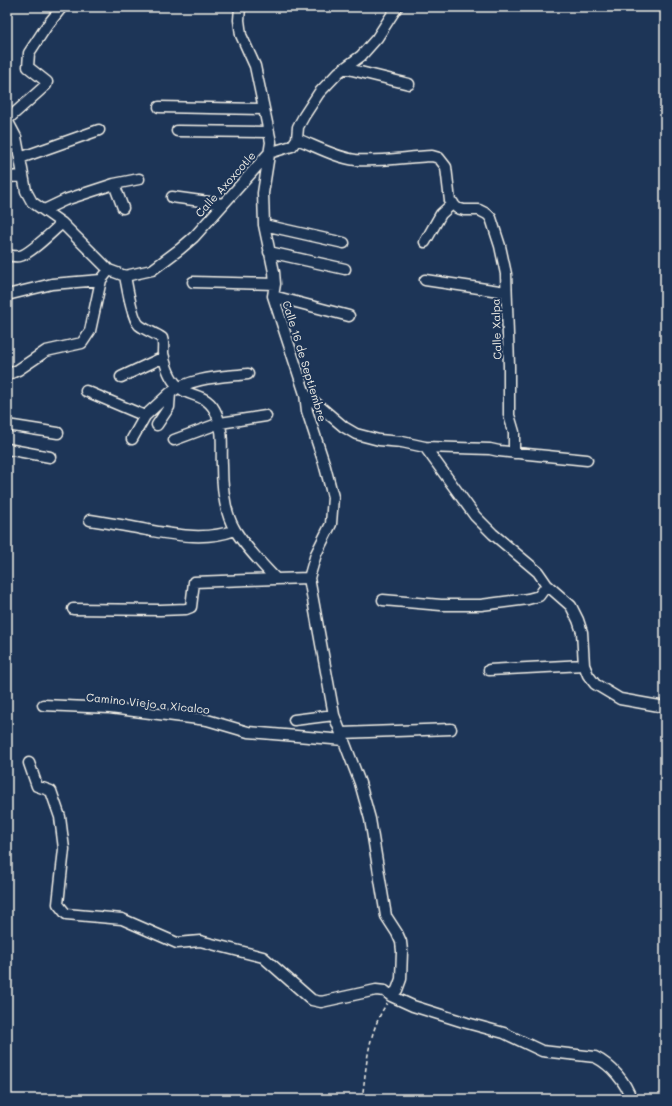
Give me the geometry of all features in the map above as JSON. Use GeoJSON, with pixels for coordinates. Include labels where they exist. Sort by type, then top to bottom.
{"type":"FeatureCollection","features":[{"type":"Feature","properties":{"kind":"street"},"geometry":{"type":"LineString","coordinates":[[62,7],[46,27],[29,53],[28,67],[47,82],[46,85],[7,120],[16,137],[26,191],[32,202],[62,223],[109,270],[125,276],[127,290],[136,320],[140,325],[162,338],[164,357],[172,379],[174,390],[170,407],[157,425]]}},
{"type":"Feature","properties":{"kind":"street","name":"Calle 16 de Septiembre"},"geometry":{"type":"LineString","coordinates":[[240,7],[239,20],[241,35],[253,59],[271,142],[263,193],[264,225],[274,272],[275,284],[273,296],[305,394],[307,410],[333,497],[331,524],[316,554],[309,578]]}},
{"type":"Feature","properties":{"kind":"street"},"geometry":{"type":"LineString","coordinates":[[396,7],[377,38],[361,56],[344,68],[319,93],[298,127],[298,139],[331,153],[354,160],[384,160],[432,156],[439,158],[446,167],[450,201],[453,203],[441,214],[425,242]]}},
{"type":"Feature","properties":{"kind":"street"},"geometry":{"type":"LineString","coordinates":[[344,68],[409,84]]}},
{"type":"Feature","properties":{"kind":"street"},"geometry":{"type":"LineString","coordinates":[[159,107],[263,109]]}},
{"type":"Feature","properties":{"kind":"street"},"geometry":{"type":"LineString","coordinates":[[20,158],[99,130]]}},
{"type":"Feature","properties":{"kind":"street"},"geometry":{"type":"LineString","coordinates":[[177,131],[269,132]]}},
{"type":"Feature","properties":{"kind":"street","name":"Calle Axoxcotle"},"geometry":{"type":"LineString","coordinates":[[125,276],[152,270],[180,249],[194,237],[269,153],[292,146],[298,139]]}},
{"type":"Feature","properties":{"kind":"street"},"geometry":{"type":"LineString","coordinates":[[7,177],[23,176]]}},
{"type":"Feature","properties":{"kind":"street"},"geometry":{"type":"LineString","coordinates":[[44,210],[65,200],[114,184],[139,179]]}},
{"type":"Feature","properties":{"kind":"street"},"geometry":{"type":"LineString","coordinates":[[114,184],[123,208]]}},
{"type":"Feature","properties":{"kind":"street"},"geometry":{"type":"LineString","coordinates":[[172,197],[223,204]]}},
{"type":"Feature","properties":{"kind":"street","name":"Calle Xalpa"},"geometry":{"type":"LineString","coordinates":[[453,203],[457,208],[464,210],[479,210],[492,218],[501,253],[506,274],[509,415],[514,432],[514,453]]}},
{"type":"Feature","properties":{"kind":"street"},"geometry":{"type":"LineString","coordinates":[[7,254],[21,256],[25,254],[62,223]]}},
{"type":"Feature","properties":{"kind":"street"},"geometry":{"type":"LineString","coordinates":[[264,225],[344,243]]}},
{"type":"Feature","properties":{"kind":"street"},"geometry":{"type":"LineString","coordinates":[[270,252],[345,269]]}},
{"type":"Feature","properties":{"kind":"street"},"geometry":{"type":"LineString","coordinates":[[7,375],[18,370],[46,351],[82,343],[90,332],[101,280],[109,270]]}},
{"type":"Feature","properties":{"kind":"street"},"geometry":{"type":"LineString","coordinates":[[7,295],[52,284],[101,280]]}},
{"type":"Feature","properties":{"kind":"street"},"geometry":{"type":"LineString","coordinates":[[425,280],[506,292]]}},
{"type":"Feature","properties":{"kind":"street"},"geometry":{"type":"LineString","coordinates":[[193,282],[275,284]]}},
{"type":"Feature","properties":{"kind":"street"},"geometry":{"type":"LineString","coordinates":[[273,296],[349,316]]}},
{"type":"Feature","properties":{"kind":"street"},"geometry":{"type":"LineString","coordinates":[[121,377],[164,357]]}},
{"type":"Feature","properties":{"kind":"street"},"geometry":{"type":"LineString","coordinates":[[132,439],[145,416],[174,390],[201,380],[248,374]]}},
{"type":"Feature","properties":{"kind":"street"},"geometry":{"type":"LineString","coordinates":[[174,390],[209,401],[213,406],[220,423],[222,433],[222,482],[226,503],[234,530],[276,579]]}},
{"type":"Feature","properties":{"kind":"street"},"geometry":{"type":"LineString","coordinates":[[86,392],[145,416]]}},
{"type":"Feature","properties":{"kind":"street"},"geometry":{"type":"LineString","coordinates":[[305,394],[344,427],[356,434],[379,440],[402,442],[425,447],[490,449],[514,453],[587,460]]}},
{"type":"Feature","properties":{"kind":"street"},"geometry":{"type":"LineString","coordinates":[[174,440],[220,423],[266,416]]}},
{"type":"Feature","properties":{"kind":"street"},"geometry":{"type":"LineString","coordinates":[[7,425],[58,433]]}},
{"type":"Feature","properties":{"kind":"street"},"geometry":{"type":"LineString","coordinates":[[425,447],[475,516],[492,534],[538,572],[547,585],[571,606],[582,632],[584,665],[588,675],[595,684],[620,699],[665,707]]}},
{"type":"Feature","properties":{"kind":"street"},"geometry":{"type":"LineString","coordinates":[[7,449],[50,457]]}},
{"type":"Feature","properties":{"kind":"street"},"geometry":{"type":"LineString","coordinates":[[90,520],[185,536],[212,535],[234,530]]}},
{"type":"Feature","properties":{"kind":"street"},"geometry":{"type":"LineString","coordinates":[[73,609],[186,609],[191,607],[194,582],[309,578],[334,715],[360,783],[370,818],[386,916],[401,942],[401,980],[397,990],[391,996]]}},
{"type":"Feature","properties":{"kind":"street"},"geometry":{"type":"LineString","coordinates":[[383,600],[441,605],[481,605],[528,599],[539,596],[547,585]]}},
{"type":"Feature","properties":{"kind":"street"},"geometry":{"type":"LineString","coordinates":[[489,670],[584,665]]}},
{"type":"Feature","properties":{"kind":"street","name":"Camino Viejo a Xicalco"},"geometry":{"type":"LineString","coordinates":[[43,705],[110,708],[207,720],[248,732],[342,736],[451,729]]}},
{"type":"Feature","properties":{"kind":"street"},"geometry":{"type":"LineString","coordinates":[[294,720],[334,715]]}},
{"type":"Feature","properties":{"kind":"street"},"geometry":{"type":"LineString","coordinates":[[29,763],[37,786],[51,791],[60,817],[64,849],[58,904],[66,914],[122,920],[177,943],[200,941],[263,957],[312,1000],[321,1002],[376,990],[384,991],[391,996],[413,1006],[466,1023],[504,1033],[542,1051],[595,1057],[603,1061],[621,1079],[628,1090],[631,1099]]}},
{"type":"Feature","properties":{"kind":"path"},"geometry":{"type":"LineString","coordinates":[[362,1099],[370,1042],[380,1014],[391,996]]}}]}
